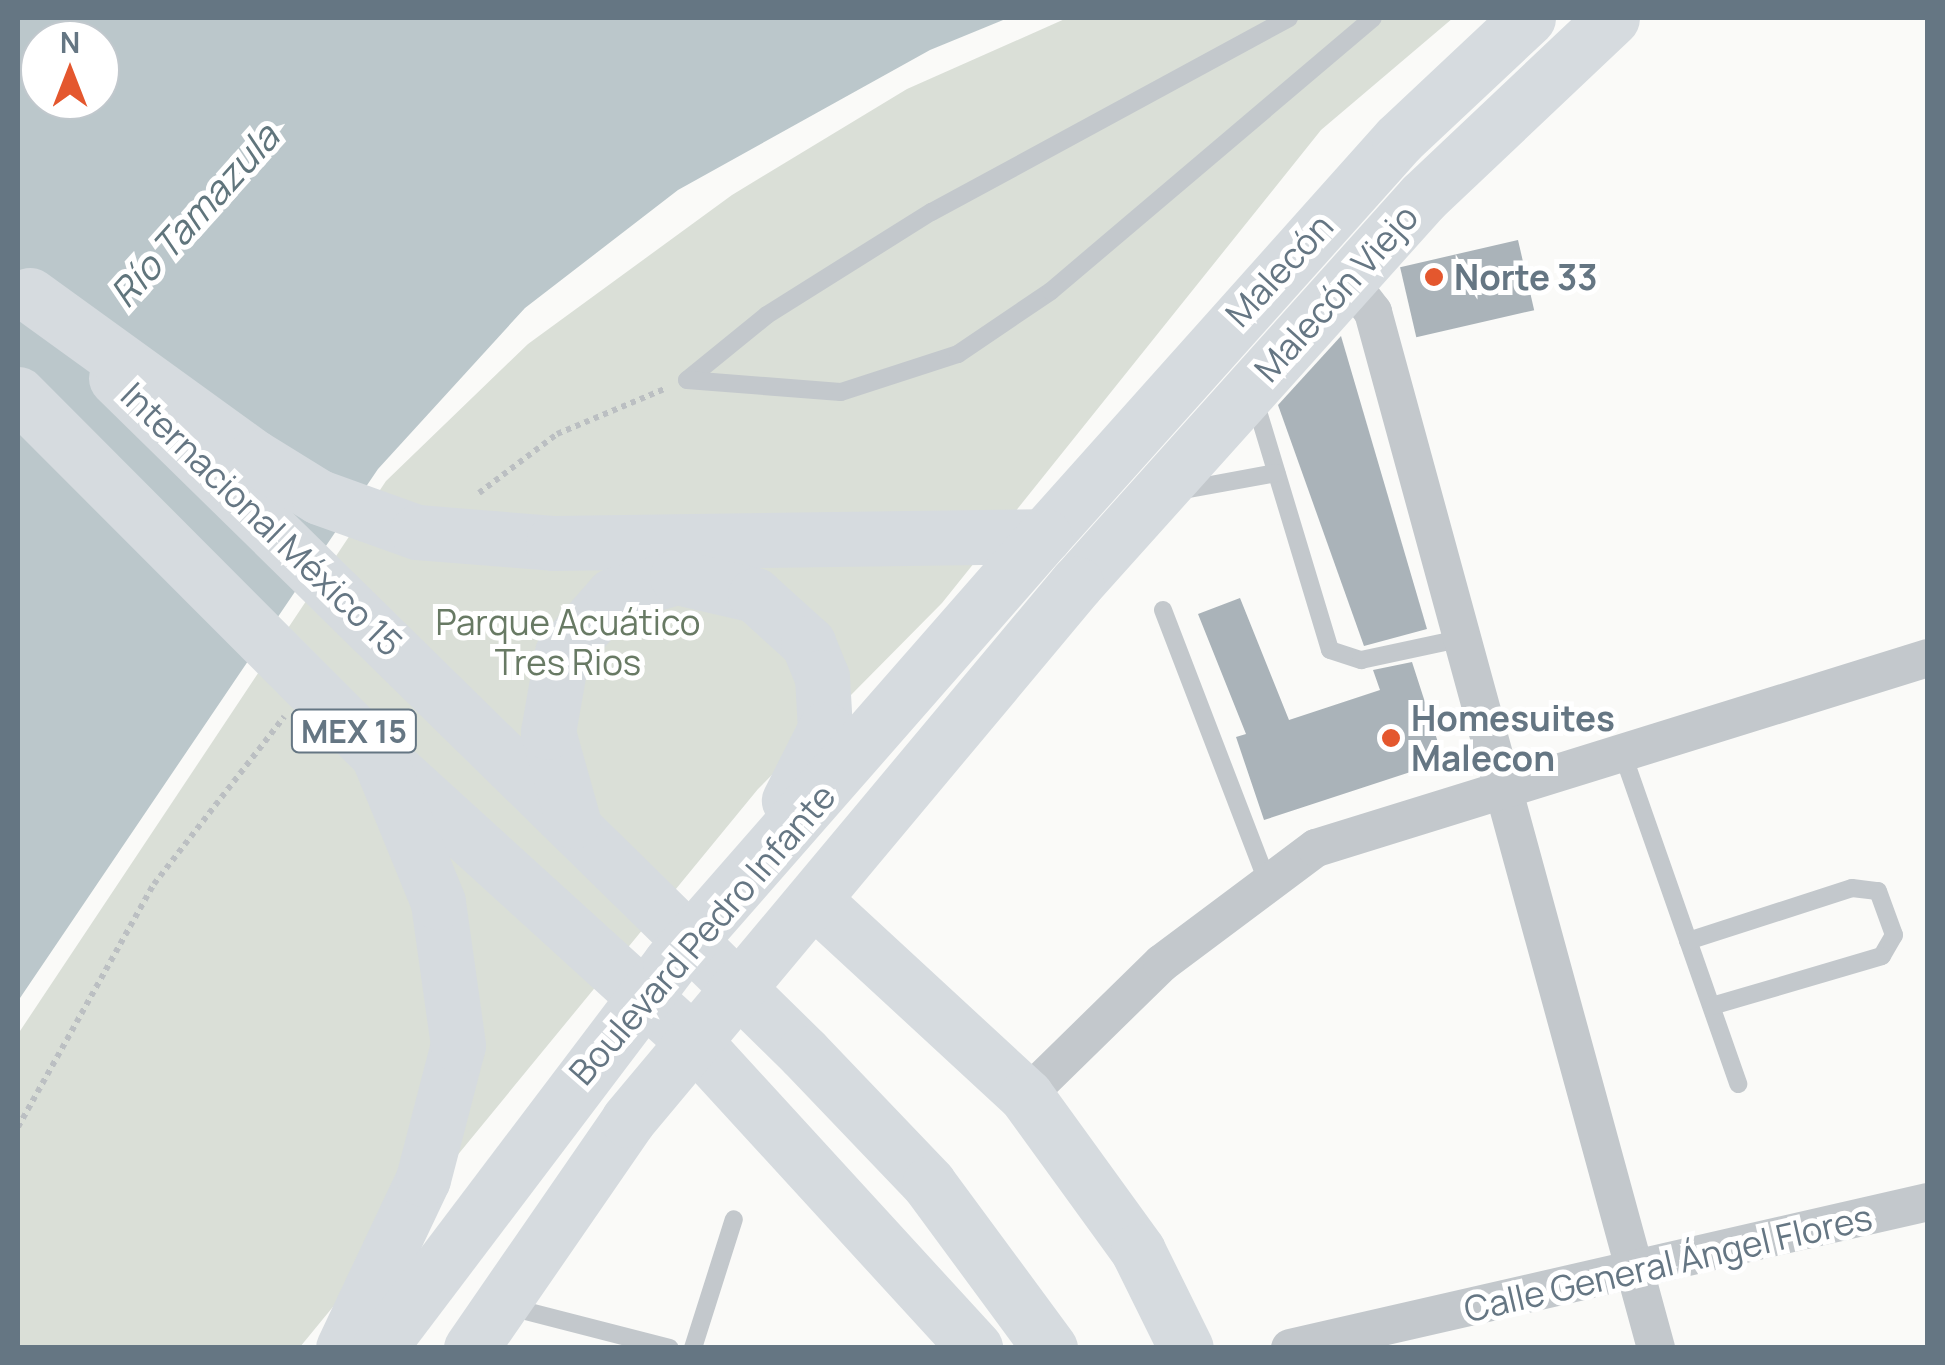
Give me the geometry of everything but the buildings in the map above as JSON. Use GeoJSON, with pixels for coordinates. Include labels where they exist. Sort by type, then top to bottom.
{"type":"FeatureCollection","features":[{"type":"Feature","properties":{"kind":"main road","name":"Malecón"},"geometry":{"type":"LineString","coordinates":[[1029,535],[1399,140],[1528,18]]}},
{"type":"Feature","properties":{"kind":"main road","name":"Malecón Viejo"},"geometry":{"type":"LineString","coordinates":[[1076,584],[1347,278],[1612,18]]}},
{"type":"Feature","properties":{"kind":"main road"},"geometry":{"type":"LineString","coordinates":[[24,288],[293,481],[417,532],[553,542],[1029,535]]}},
{"type":"Feature","properties":{"kind":"main road","name":"Internacional México 15"},"geometry":{"type":"LineString","coordinates":[[24,288],[573,821],[804,1054],[940,1197],[1050,1348]]}},
{"type":"Feature","properties":{"kind":"main road","name":"MEX 15"},"geometry":{"type":"LineString","coordinates":[[18,394],[378,755],[705,1054],[804,1155],[975,1348]]}},
{"type":"Feature","properties":{"kind":"main road","name":"Boulevard Pedro Infante"},"geometry":{"type":"LineString","coordinates":[[379,1348],[631,1023],[670,964],[1029,535]]}},
{"type":"Feature","properties":{"kind":"main road"},"geometry":{"type":"LineString","coordinates":[[573,821],[550,747],[553,676],[591,611],[645,583],[727,583],[796,627],[826,707],[812,766],[670,964]]}},
{"type":"Feature","properties":{"kind":"main road","name":"Boulevard Pedro Infante"},"geometry":{"type":"LineString","coordinates":[[486,1326],[628,1120],[816,902],[1076,584]]}},
{"type":"Feature","properties":{"kind":"main road"},"geometry":{"type":"LineString","coordinates":[[343,1348],[423,1179],[458,1045],[438,902],[378,755]]}},
{"type":"Feature","properties":{"kind":"main road"},"geometry":{"type":"LineString","coordinates":[[816,902],[1026,1096],[1138,1251],[1186,1348]]}},
{"type":"Feature","properties":{"kind":"main road"},"geometry":{"type":"LineString","coordinates":[[418,1348],[576,1132],[631,1023]]}},
{"type":"Feature","properties":{"kind":"street"},"geometry":{"type":"LineString","coordinates":[[1347,278],[1373,312],[1640,1273],[1656,1348]]}},
{"type":"Feature","properties":{"kind":"street"},"geometry":{"type":"LineString","coordinates":[[1026,1096],[1266,878],[1381,822],[1928,658]]}},
{"type":"Feature","properties":{"kind":"street","name":"Calle General Ángel Flores"},"geometry":{"type":"LineString","coordinates":[[1290,1348],[1640,1273],[1928,1202]]}},
{"type":"Feature","properties":{"kind":"lane"},"geometry":{"type":"LineString","coordinates":[[1289,18],[931,212],[768,315],[687,380],[841,392],[958,354],[1066,279],[1373,18]]}},
{"type":"Feature","properties":{"kind":"lane"},"geometry":{"type":"LineString","coordinates":[[1248,389],[1330,650],[1361,660],[1464,638]]}},
{"type":"Feature","properties":{"kind":"lane"},"geometry":{"type":"LineString","coordinates":[[1148,502],[1276,473]]}},
{"type":"Feature","properties":{"kind":"lane"},"geometry":{"type":"LineString","coordinates":[[1163,610],[1266,878]]}},
{"type":"Feature","properties":{"kind":"lane"},"geometry":{"type":"LineString","coordinates":[[1621,748],[1738,1084]]}},
{"type":"Feature","properties":{"kind":"lane"},"geometry":{"type":"LineString","coordinates":[[1688,940],[1852,888],[1878,891],[1894,935],[1882,956],[1712,1006]]}},
{"type":"Feature","properties":{"kind":"lane"},"geometry":{"type":"LineString","coordinates":[[693,1348],[734,1219]]}},
{"type":"Feature","properties":{"kind":"lane"},"geometry":{"type":"LineString","coordinates":[[486,1326],[670,1348]]}},
{"type":"Feature","properties":{"kind":"green space","name":"Parque Acuático Tres Rios"},"geometry":{"type":"Polygon","coordinates":[[[1067,18],[1453,18],[1321,130],[942,603],[758,789],[300,1347],[18,1347],[18,1034],[386,481],[528,344],[732,195],[907,89],[1067,18]]]}},
{"type":"Feature","properties":{"kind":"water","name":"Río Tamazula"},"geometry":{"type":"Polygon","coordinates":[[[18,18],[1008,18],[930,50],[678,190],[525,308],[378,469],[18,1001],[18,18]]]}},
{"type":"Feature","properties":{"kind":"place","name":"Norte 33"},"geometry":{"type":"Point","coordinates":[1434,277]}},
{"type":"Feature","properties":{"kind":"place","name":"Homesuites Malecon"},"geometry":{"type":"Point","coordinates":[1391,738]}}]}
